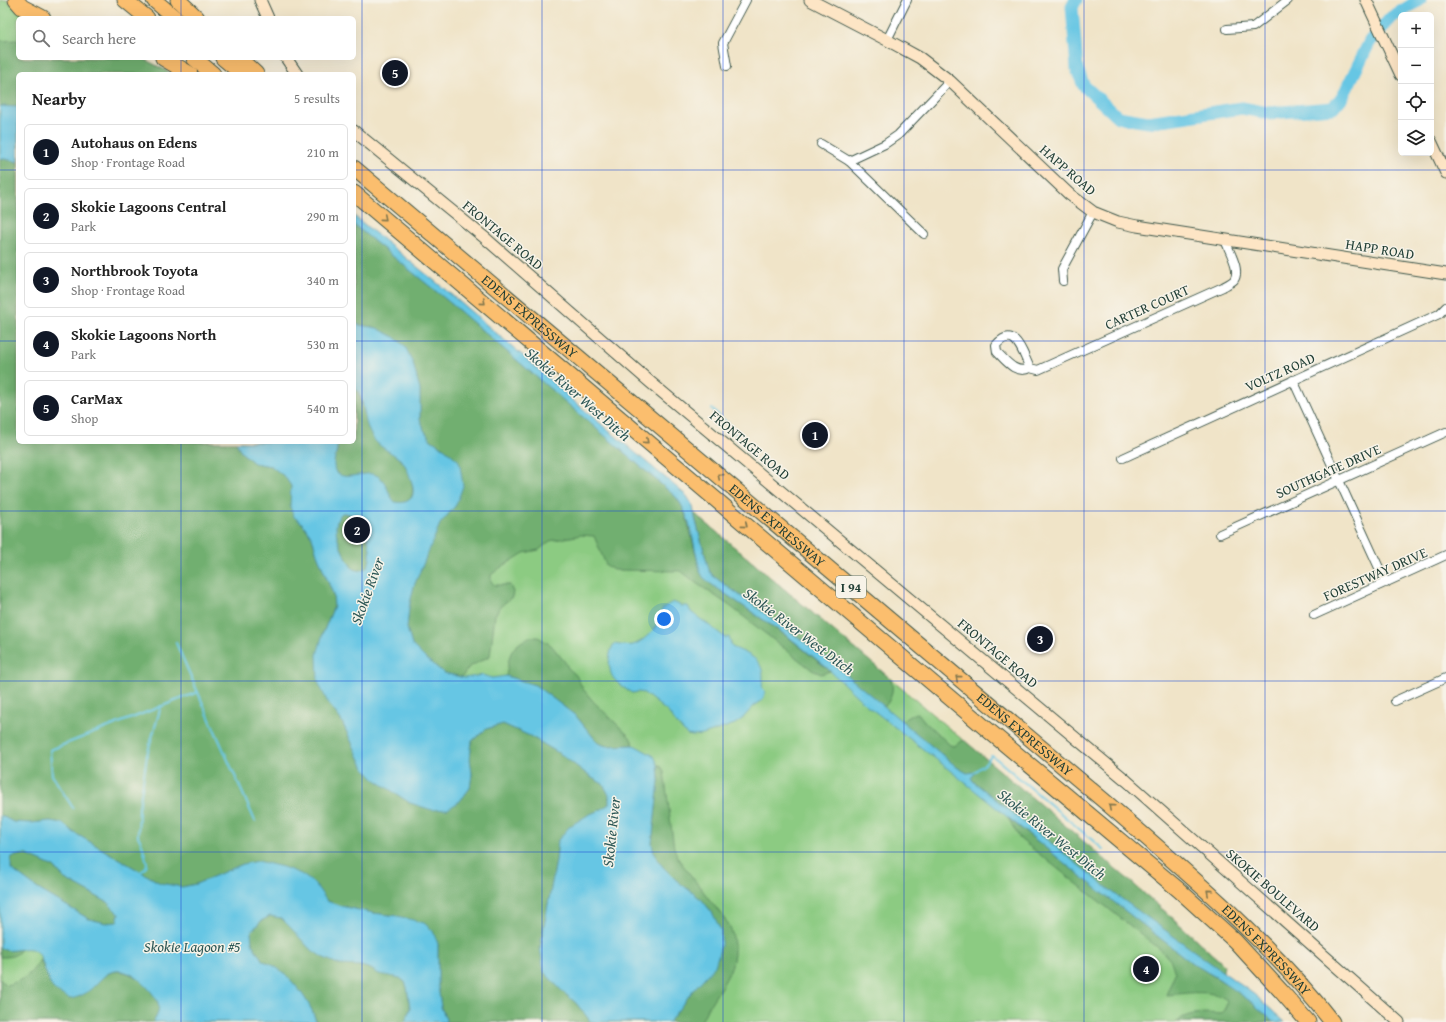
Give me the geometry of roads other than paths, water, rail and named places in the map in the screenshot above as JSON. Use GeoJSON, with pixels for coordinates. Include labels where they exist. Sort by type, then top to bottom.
{"type":"FeatureCollection","features":[{"type":"Feature","properties":{"kind":"highway"},"geometry":{"type":"LineString","coordinates":[[16,0],[22,7],[39,16]]}},
{"type":"Feature","properties":{"kind":"highway"},"geometry":{"type":"LineString","coordinates":[[125,0],[145,16]]}},
{"type":"Feature","properties":{"kind":"highway"},"geometry":{"type":"LineString","coordinates":[[154,0],[173,16]]}},
{"type":"Feature","properties":{"kind":"highway"},"geometry":{"type":"LineString","coordinates":[[178,0],[195,16]]}},
{"type":"Feature","properties":{"kind":"highway"},"geometry":{"type":"LineString","coordinates":[[166,60],[187,72]]}},
{"type":"Feature","properties":{"kind":"highway"},"geometry":{"type":"LineString","coordinates":[[196,60],[211,72]]}},
{"type":"Feature","properties":{"kind":"highway"},"geometry":{"type":"LineString","coordinates":[[225,60],[240,72]]}},
{"type":"Feature","properties":{"kind":"highway"},"geometry":{"type":"LineString","coordinates":[[241,60],[254,72]]}},
{"type":"Feature","properties":{"kind":"highway","name":"EDENS EXPRESSWAY"},"geometry":{"type":"LineString","coordinates":[[356,170],[1103,800],[1212,894],[1272,952],[1332,1022]]}},
{"type":"Feature","properties":{"kind":"highway","name":"EDENS EXPRESSWAY"},"geometry":{"type":"LineString","coordinates":[[356,195],[1179,890],[1235,941],[1308,1022]]}},
{"type":"Feature","properties":{"kind":"main road"},"geometry":{"type":"LineString","coordinates":[[260,0],[267,16]]}},
{"type":"Feature","properties":{"kind":"main road","name":"HAPP ROAD"},"geometry":{"type":"LineString","coordinates":[[810,0],[920,58],[950,81],[1069,194],[1093,212],[1118,222],[1137,226],[1446,274]]}},
{"type":"Feature","properties":{"kind":"main road"},"geometry":{"type":"LineString","coordinates":[[1368,4],[1398,69]]}},
{"type":"Feature","properties":{"kind":"main road"},"geometry":{"type":"LineString","coordinates":[[287,60],[296,72]]}},
{"type":"Feature","properties":{"kind":"main road","name":"FRONTAGE ROAD"},"geometry":{"type":"LineString","coordinates":[[356,133],[485,238],[645,377],[1127,781]]}},
{"type":"Feature","properties":{"kind":"main road"},"geometry":{"type":"LineString","coordinates":[[1434,147],[1446,173]]}},
{"type":"Feature","properties":{"kind":"main road","name":"SKOKIE BOULEVARD"},"geometry":{"type":"LineString","coordinates":[[1127,781],[1399,1022]]}},
{"type":"Feature","properties":{"kind":"street"},"geometry":{"type":"LineString","coordinates":[[727,66],[722,43],[746,0]]}},
{"type":"Feature","properties":{"kind":"street"},"geometry":{"type":"LineString","coordinates":[[888,40],[907,0]]}},
{"type":"Feature","properties":{"kind":"street"},"geometry":{"type":"LineString","coordinates":[[1227,29],[1253,27],[1288,0]]}},
{"type":"Feature","properties":{"kind":"street"},"geometry":{"type":"LineString","coordinates":[[849,161],[885,144],[898,135],[950,81]]}},
{"type":"Feature","properties":{"kind":"street"},"geometry":{"type":"LineString","coordinates":[[822,144],[849,161],[924,234]]}},
{"type":"Feature","properties":{"kind":"street"},"geometry":{"type":"LineString","coordinates":[[1063,280],[1062,269],[1093,212]]}},
{"type":"Feature","properties":{"kind":"street","name":"CARTER COURT"},"geometry":{"type":"LineString","coordinates":[[1030,368],[1021,346],[1016,340],[1009,338],[1001,339],[996,345],[997,352],[1017,370],[1025,371],[1030,368],[1038,370],[1223,287],[1233,281],[1236,275],[1236,268],[1225,240]]}},
{"type":"Feature","properties":{"kind":"street","name":"VOLTZ ROAD"},"geometry":{"type":"LineString","coordinates":[[1123,458],[1440,314],[1446,307]]}},
{"type":"Feature","properties":{"kind":"street"},"geometry":{"type":"LineString","coordinates":[[1293,380],[1386,583]]}},
{"type":"Feature","properties":{"kind":"street","name":"SOUTHGATE DRIVE"},"geometry":{"type":"LineString","coordinates":[[1220,534],[1446,432]]}},
{"type":"Feature","properties":{"kind":"street","name":"FORESTWAY DRIVE"},"geometry":{"type":"LineString","coordinates":[[1314,615],[1446,556]]}},
{"type":"Feature","properties":{"kind":"street"},"geometry":{"type":"LineString","coordinates":[[1395,701],[1446,678]]}},
{"type":"Feature","properties":{"kind":"water"},"geometry":{"type":"Polygon","coordinates":[[[0,106],[16,107],[16,162],[0,158],[0,106]]]}},
{"type":"Feature","properties":{"kind":"water"},"geometry":{"type":"Polygon","coordinates":[[[356,218],[441,286],[575,402],[687,496],[693,506],[709,570],[713,576],[825,657],[958,768],[967,773],[976,772],[971,778],[974,782],[1115,894],[1255,995],[1285,1022],[1274,1022],[1250,1001],[1219,979],[1192,963],[864,703],[826,667],[790,638],[711,584],[703,577],[700,571],[689,522],[681,504],[676,497],[448,301],[356,227],[356,218]]]}},
{"type":"Feature","properties":{"kind":"water","name":"Skokie River"},"geometry":{"type":"Polygon","coordinates":[[[356,324],[377,328],[394,337],[405,346],[413,363],[420,390],[420,419],[424,430],[431,440],[459,461],[463,486],[456,505],[440,524],[414,586],[409,608],[407,628],[412,645],[425,658],[444,673],[465,678],[482,675],[492,678],[506,676],[535,685],[576,716],[598,743],[606,746],[634,745],[654,756],[658,765],[659,781],[652,843],[654,854],[663,867],[676,880],[702,900],[713,914],[721,931],[721,946],[715,966],[694,989],[669,1022],[591,1022],[576,1003],[544,972],[540,948],[556,861],[558,840],[570,826],[609,804],[609,795],[603,784],[592,778],[562,755],[530,736],[503,724],[486,729],[472,741],[470,758],[472,774],[470,788],[460,801],[448,809],[432,810],[410,803],[374,779],[364,768],[341,720],[328,703],[318,682],[317,655],[323,633],[334,606],[333,594],[312,537],[302,523],[294,517],[290,507],[291,486],[285,477],[271,466],[254,463],[241,452],[237,444],[337,444],[334,461],[334,469],[336,473],[346,476],[373,474],[378,476],[383,481],[395,502],[406,501],[412,497],[413,490],[406,468],[401,460],[377,443],[371,435],[356,388],[356,324]],[[342,513],[336,525],[338,541],[345,557],[353,569],[363,570],[368,565],[370,556],[366,533],[351,515],[342,513]]]}},
{"type":"Feature","properties":{"kind":"water"},"geometry":{"type":"Polygon","coordinates":[[[673,602],[682,606],[688,606],[691,612],[726,638],[729,637],[732,647],[746,653],[760,665],[763,678],[762,687],[765,692],[763,700],[754,706],[735,724],[703,735],[687,735],[668,712],[644,693],[632,693],[618,683],[612,676],[609,660],[614,644],[636,644],[650,633],[657,624],[663,609],[668,604],[673,602]]]}},
{"type":"Feature","properties":{"kind":"water","name":"Skokie Lagoon #5"},"geometry":{"type":"Polygon","coordinates":[[[0,815],[13,822],[31,823],[50,821],[62,823],[73,832],[160,883],[182,887],[196,884],[243,864],[258,861],[283,867],[301,874],[315,884],[327,901],[341,906],[373,913],[398,916],[424,923],[433,931],[438,944],[438,986],[441,1007],[447,1022],[405,1022],[410,1009],[407,987],[405,982],[400,978],[379,974],[371,969],[361,966],[340,965],[322,957],[309,948],[281,918],[270,916],[261,921],[251,932],[252,944],[263,961],[280,970],[296,986],[309,1005],[316,1022],[153,1022],[157,1016],[159,1006],[157,1000],[146,986],[128,973],[114,971],[107,974],[86,993],[70,999],[52,987],[40,957],[36,951],[32,949],[5,950],[0,948],[0,815]],[[25,854],[11,857],[11,869],[38,889],[89,919],[106,923],[117,922],[119,914],[107,902],[65,879],[54,867],[25,854]]]}},
{"type":"Feature","properties":{"kind":"waterway"},"geometry":{"type":"LineString","coordinates":[[1076,0],[1072,7],[1077,69],[1084,86],[1118,117],[1148,122],[1242,108],[1268,113],[1333,108],[1343,96],[1370,41],[1392,17],[1420,0]]}},
{"type":"Feature","properties":{"kind":"waterway"},"geometry":{"type":"LineString","coordinates":[[712,409],[737,432],[735,437]]}},
{"type":"Feature","properties":{"kind":"waterway"},"geometry":{"type":"LineString","coordinates":[[176,643],[255,821]]}},
{"type":"Feature","properties":{"kind":"waterway"},"geometry":{"type":"LineString","coordinates":[[73,808],[52,775],[50,750],[198,692]]}},
{"type":"Feature","properties":{"kind":"waterway"},"geometry":{"type":"LineString","coordinates":[[139,874],[146,867],[147,863],[142,844],[138,836],[139,808],[147,755],[161,706]]}},
{"type":"Feature","properties":{"kind":"waterway"},"geometry":{"type":"LineString","coordinates":[[974,772],[985,764],[991,756],[993,756],[1104,850]]}},
{"type":"Feature","properties":{"kind":"place","name":"CarMax"},"geometry":{"type":"Point","coordinates":[395,73]}},
{"type":"Feature","properties":{"kind":"place","name":"Autohaus on Edens"},"geometry":{"type":"Point","coordinates":[815,435]}},
{"type":"Feature","properties":{"kind":"place","name":"Skokie Lagoons Central"},"geometry":{"type":"Point","coordinates":[357,530]}},
{"type":"Feature","properties":{"kind":"place","name":"Northbrook Toyota"},"geometry":{"type":"Point","coordinates":[1040,639]}},
{"type":"Feature","properties":{"kind":"place","name":"Skokie Lagoons North"},"geometry":{"type":"Point","coordinates":[1146,969]}},
{"type":"Feature","properties":{"kind":"water label","name":"Skokie River West Ditch"},"geometry":{"type":"Point","coordinates":[578,394]}},
{"type":"Feature","properties":{"kind":"water label","name":"Skokie River West Ditch"},"geometry":{"type":"Point","coordinates":[799,631]}},
{"type":"Feature","properties":{"kind":"water label","name":"Skokie River West Ditch"},"geometry":{"type":"Point","coordinates":[1052,834]}}]}
